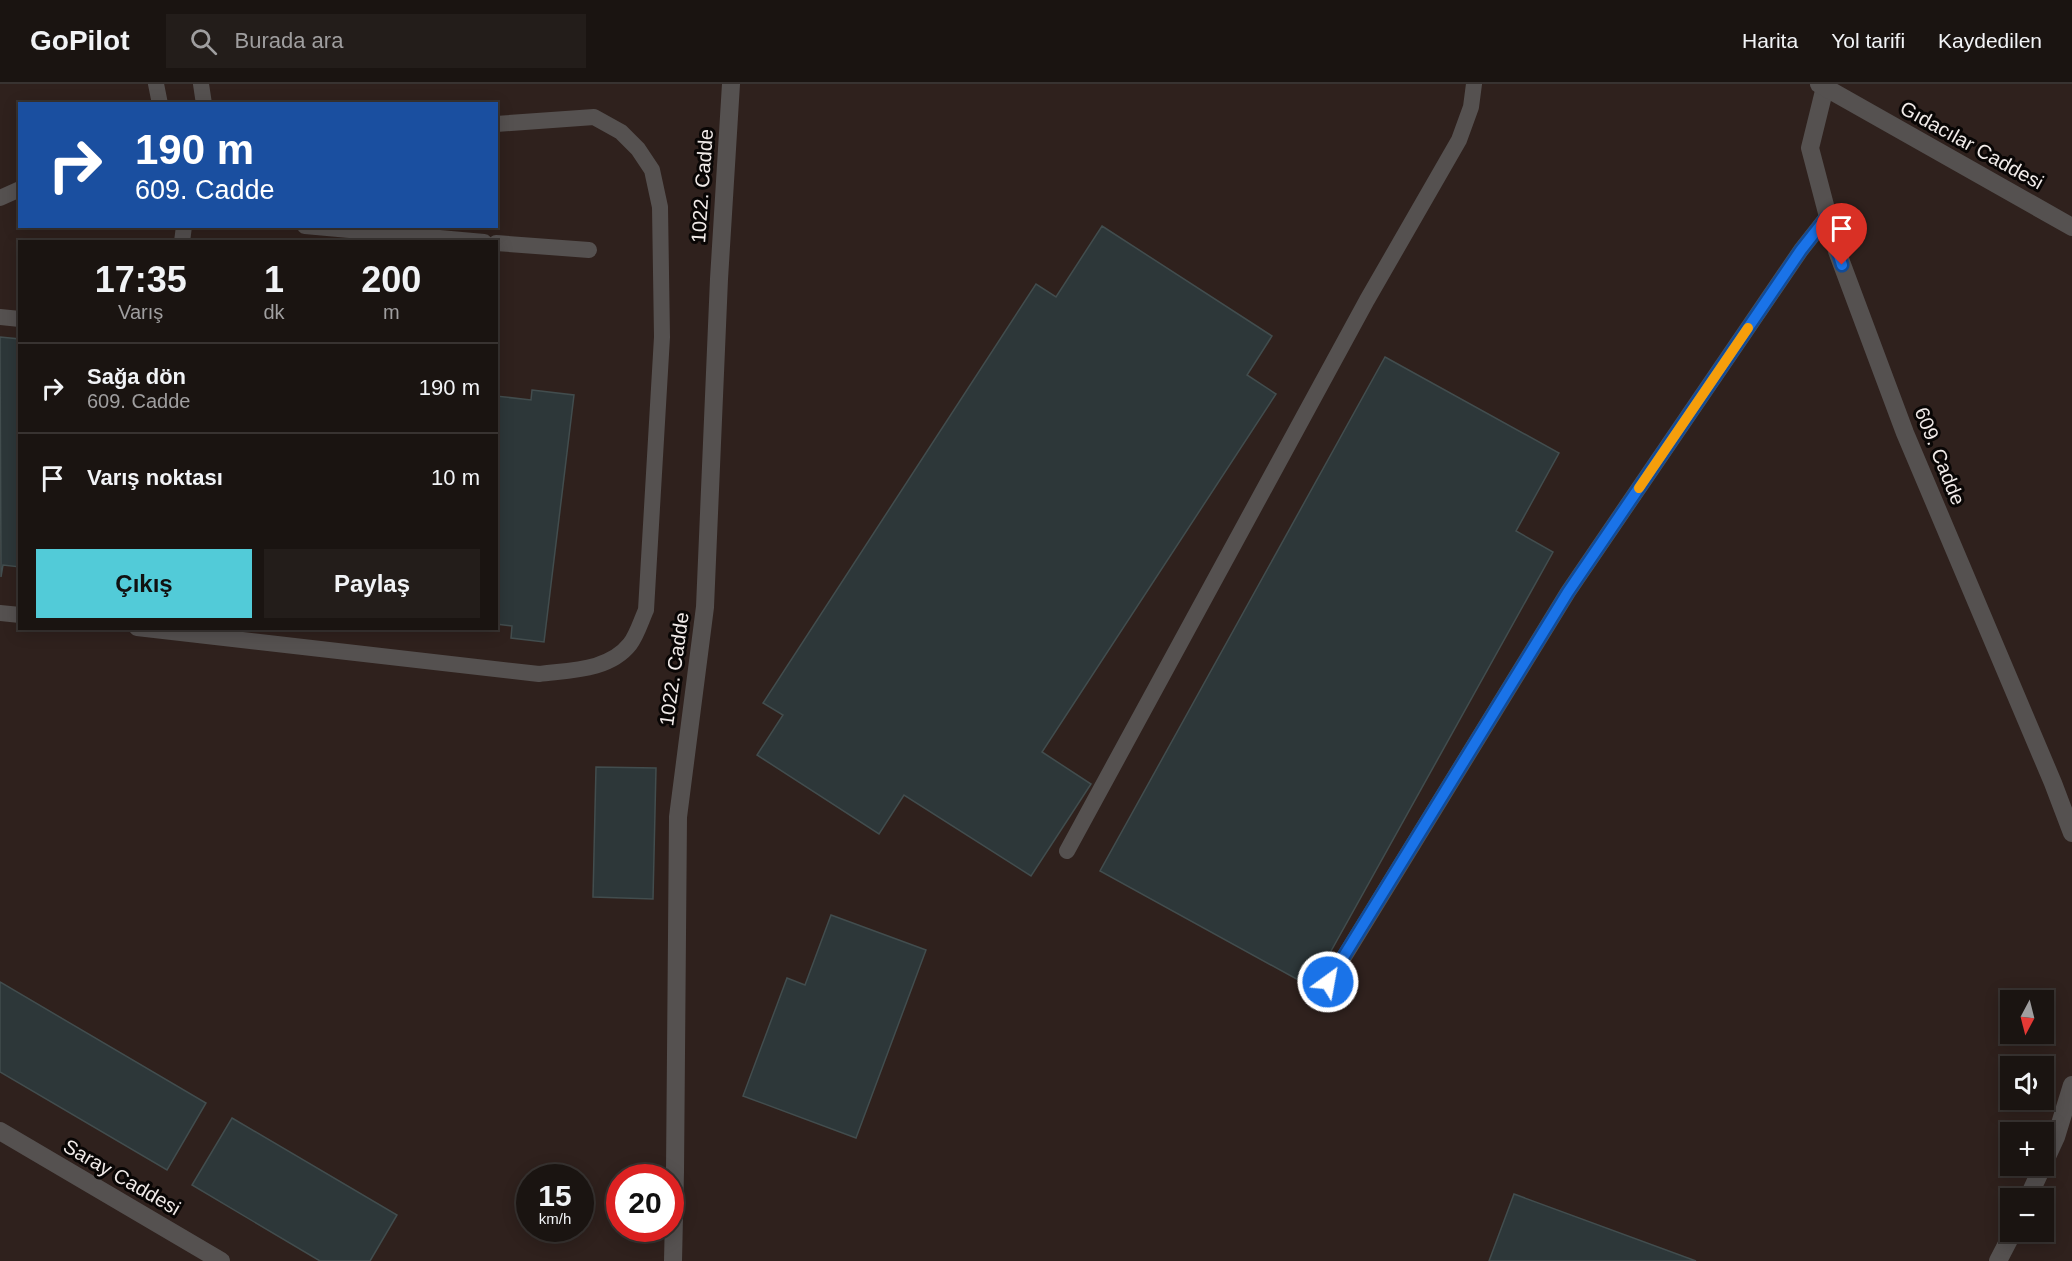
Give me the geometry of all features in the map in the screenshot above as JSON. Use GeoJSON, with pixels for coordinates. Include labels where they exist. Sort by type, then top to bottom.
{"type":"FeatureCollection","features":[{"type":"Feature","properties":{"kind":"street","name":"1022. Cadde"},"geometry":{"type":"LineString","coordinates":[[673,1261],[678,817],[705,607],[719,279],[731,84]]}},
{"type":"Feature","properties":{"kind":"street","name":"609. Cadde"},"geometry":{"type":"LineString","coordinates":[[1823,85],[1809,148],[1837,251],[1905,433],[2072,833]]}},
{"type":"Feature","properties":{"kind":"street","name":"Gıdacılar Caddesi"},"geometry":{"type":"LineString","coordinates":[[1823,85],[2072,227]]}},
{"type":"Feature","properties":{"kind":"street"},"geometry":{"type":"LineString","coordinates":[[2033,1188],[2056,1137],[2072,1085]]}},
{"type":"Feature","properties":{"kind":"street","name":"Saray Caddesi"},"geometry":{"type":"LineString","coordinates":[[0,1131],[221,1261]]}},
{"type":"Feature","properties":{"kind":"street"},"geometry":{"type":"LineString","coordinates":[[1998,1261],[2008,1242]]}},
{"type":"Feature","properties":{"kind":"lane"},"geometry":{"type":"LineString","coordinates":[[156,84],[160,102]]}},
{"type":"Feature","properties":{"kind":"lane"},"geometry":{"type":"LineString","coordinates":[[201,84],[204,102]]}},
{"type":"Feature","properties":{"kind":"lane"},"geometry":{"type":"LineString","coordinates":[[1067,851],[1367,300],[1459,140],[1471,107],[1474,84]]}},
{"type":"Feature","properties":{"kind":"lane"},"geometry":{"type":"LineString","coordinates":[[154,630],[539,674],[588,668],[612,660],[630,644],[646,610],[662,337],[660,207],[652,170],[638,149],[621,132],[594,117],[498,124]]}},
{"type":"Feature","properties":{"kind":"lane"},"geometry":{"type":"LineString","coordinates":[[0,198],[18,190]]}},
{"type":"Feature","properties":{"kind":"lane"},"geometry":{"type":"LineString","coordinates":[[1328,982],[1568,592],[1801,250],[1827,217]]}},
{"type":"Feature","properties":{"kind":"lane"},"geometry":{"type":"LineString","coordinates":[[351,228],[467,240]]}},
{"type":"Feature","properties":{"kind":"lane"},"geometry":{"type":"LineString","coordinates":[[498,243],[589,250]]}},
{"type":"Feature","properties":{"kind":"lane"},"geometry":{"type":"LineString","coordinates":[[0,317],[18,319]]}},
{"type":"Feature","properties":{"kind":"lane"},"geometry":{"type":"LineString","coordinates":[[0,613],[18,615]]}},
{"type":"Feature","properties":{"kind":"shaded area"},"geometry":{"type":"Polygon","coordinates":[[[0,84],[2072,84],[2072,1261],[0,1261],[0,84]]]}},
{"type":"Feature","properties":{"kind":"building"},"geometry":{"type":"Polygon","coordinates":[[[1102,226],[1272,336],[1247,375],[1276,394],[1042,752],[1091,784],[1031,876],[904,795],[879,834],[757,755],[783,715],[763,703],[1036,284],[1056,297],[1102,226]]]}},
{"type":"Feature","properties":{"kind":"building"},"geometry":{"type":"Polygon","coordinates":[[[0,337],[18,339],[18,567],[3,565],[1,577],[0,337]]]}},
{"type":"Feature","properties":{"kind":"building"},"geometry":{"type":"Polygon","coordinates":[[[1385,357],[1559,453],[1516,531],[1553,552],[1311,987],[1100,871],[1385,357]]]}},
{"type":"Feature","properties":{"kind":"building"},"geometry":{"type":"Polygon","coordinates":[[[532,390],[574,395],[544,642],[511,638],[512,626],[498,624],[498,396],[531,400],[532,390]]]}},
{"type":"Feature","properties":{"kind":"building"},"geometry":{"type":"Polygon","coordinates":[[[596,767],[656,768],[653,899],[593,897],[596,767]]]}},
{"type":"Feature","properties":{"kind":"building"},"geometry":{"type":"Polygon","coordinates":[[[831,915],[926,950],[856,1138],[743,1096],[787,978],[805,985],[831,915]]]}},
{"type":"Feature","properties":{"kind":"building"},"geometry":{"type":"Polygon","coordinates":[[[0,982],[206,1103],[167,1170],[0,1072],[0,982]]]}},
{"type":"Feature","properties":{"kind":"building"},"geometry":{"type":"Polygon","coordinates":[[[232,1118],[397,1215],[370,1261],[320,1261],[192,1185],[232,1118]]]}},
{"type":"Feature","properties":{"kind":"building"},"geometry":{"type":"Polygon","coordinates":[[[1514,1194],[1696,1261],[1489,1261],[1514,1194]]]}},
{"type":"Feature","properties":{"kind":"slow traffic"},"geometry":{"type":"LineString","coordinates":[[1639,488],[1748,328]]}},
{"type":"Feature","properties":{"kind":"route"},"geometry":{"type":"LineString","coordinates":[[1328,982],[1568,592],[1801,250],[1827,217],[1842,265]]}}]}
